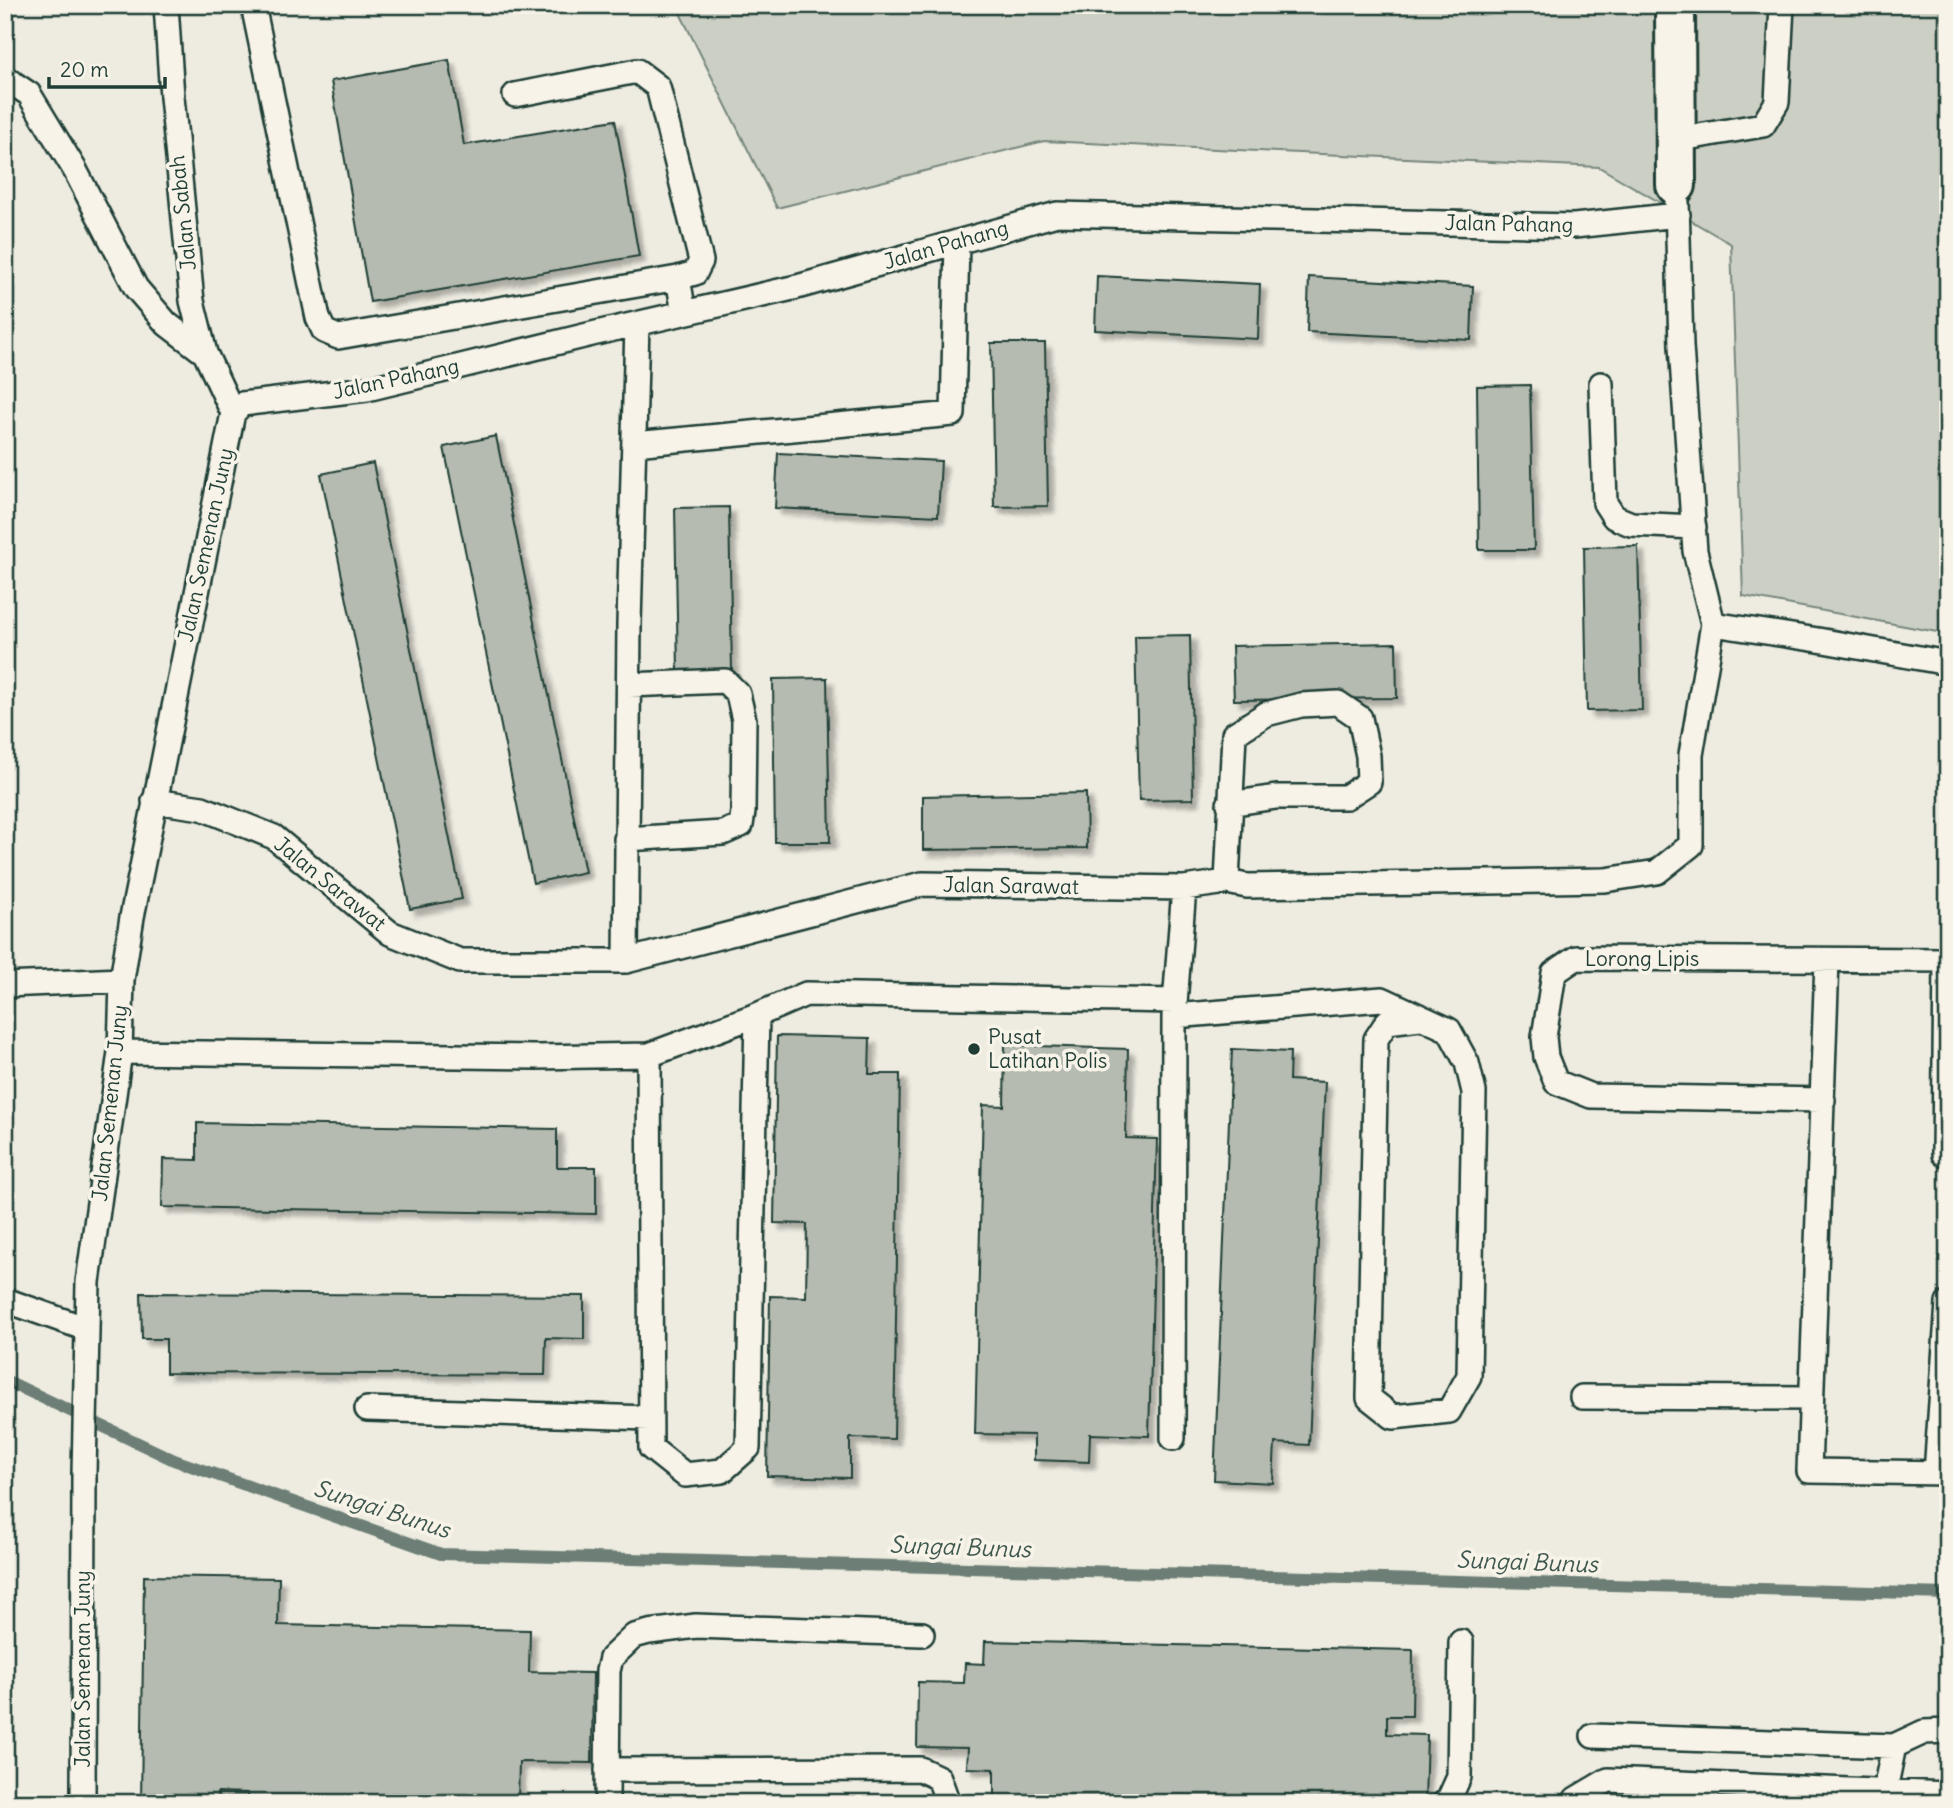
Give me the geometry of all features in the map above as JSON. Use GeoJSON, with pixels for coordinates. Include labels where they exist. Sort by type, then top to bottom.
{"type":"FeatureCollection","features":[{"type":"Feature","properties":{"kind":"street"},"geometry":{"type":"LineString","coordinates":[[1675,5],[1677,200]]}},
{"type":"Feature","properties":{"kind":"lane","name":"Jalan Sabah"},"geometry":{"type":"LineString","coordinates":[[166,5],[192,301],[205,353],[233,413]]}},
{"type":"Feature","properties":{"kind":"lane"},"geometry":{"type":"LineString","coordinates":[[253,5],[318,318],[324,331],[338,337],[695,273],[701,261],[658,87],[637,71],[515,94]]}},
{"type":"Feature","properties":{"kind":"lane"},"geometry":{"type":"LineString","coordinates":[[1675,140],[1763,125],[1777,102],[1782,5]]}},
{"type":"Feature","properties":{"kind":"lane"},"geometry":{"type":"LineString","coordinates":[[5,78],[29,94],[75,170],[135,288],[167,324],[205,353]]}},
{"type":"Feature","properties":{"kind":"lane"},"geometry":{"type":"LineString","coordinates":[[1677,200],[1681,346],[1695,551],[1713,624],[1818,639],[1948,663]]}},
{"type":"Feature","properties":{"kind":"lane","name":"Jalan Pahang"},"geometry":{"type":"LineString","coordinates":[[233,413],[242,404],[367,389],[797,287],[1057,214],[1574,226],[1677,200]]}},
{"type":"Feature","properties":{"kind":"lane"},"geometry":{"type":"LineString","coordinates":[[634,444],[953,414],[957,242]]}},
{"type":"Feature","properties":{"kind":"lane"},"geometry":{"type":"LineString","coordinates":[[678,278],[684,313]]}},
{"type":"Feature","properties":{"kind":"lane"},"geometry":{"type":"LineString","coordinates":[[626,961],[626,839],[637,324]]}},
{"type":"Feature","properties":{"kind":"lane"},"geometry":{"type":"LineString","coordinates":[[1601,384],[1605,503],[1614,517],[1631,524],[1694,527]]}},
{"type":"Feature","properties":{"kind":"lane","name":"Jalan Semenan Juny"},"geometry":{"type":"LineString","coordinates":[[83,1803],[83,1475],[88,1282],[120,1052],[122,980],[154,801],[233,413]]}},
{"type":"Feature","properties":{"kind":"lane","name":"Jalan Sarawat"},"geometry":{"type":"LineString","coordinates":[[154,801],[202,808],[274,837],[390,933],[460,961],[626,961],[922,884],[1184,888],[1227,882],[1247,886],[1605,880],[1657,872],[1691,845],[1691,755],[1713,624]]}},
{"type":"Feature","properties":{"kind":"lane"},"geometry":{"type":"LineString","coordinates":[[626,839],[723,832],[741,825],[743,812],[744,720],[738,694],[725,681],[629,685]]}},
{"type":"Feature","properties":{"kind":"lane"},"geometry":{"type":"LineString","coordinates":[[1227,882],[1230,804],[1234,734],[1266,714],[1301,705],[1338,703],[1360,718],[1368,756],[1369,782],[1346,797],[1276,797],[1230,804]]}},
{"type":"Feature","properties":{"kind":"lane"},"geometry":{"type":"LineString","coordinates":[[1173,1438],[1174,1009],[1184,888]]}},
{"type":"Feature","properties":{"kind":"lane","name":"Lorong Lipis"},"geometry":{"type":"LineString","coordinates":[[1823,1100],[1591,1097],[1556,1082],[1546,1057],[1545,1037],[1554,974],[1576,958],[1947,960]]}},
{"type":"Feature","properties":{"kind":"lane"},"geometry":{"type":"LineString","coordinates":[[1827,960],[1810,1471],[1942,1473],[1948,1303]]}},
{"type":"Feature","properties":{"kind":"lane"},"geometry":{"type":"LineString","coordinates":[[1947,960],[1944,1154],[1948,1156]]}},
{"type":"Feature","properties":{"kind":"lane"},"geometry":{"type":"LineString","coordinates":[[5,985],[122,980]]}},
{"type":"Feature","properties":{"kind":"lane"},"geometry":{"type":"LineString","coordinates":[[120,1052],[537,1057],[649,1055],[806,994],[1174,1009],[1382,999],[1449,1030],[1467,1063],[1474,1092],[1469,1376],[1449,1411],[1393,1417],[1370,1398],[1376,1039],[1387,1023],[1420,1018]]}},
{"type":"Feature","properties":{"kind":"lane"},"geometry":{"type":"LineString","coordinates":[[649,1055],[651,1448],[685,1475],[722,1471],[748,1448],[757,1015]]}},
{"type":"Feature","properties":{"kind":"lane"},"geometry":{"type":"LineString","coordinates":[[5,1300],[87,1329]]}},
{"type":"Feature","properties":{"kind":"lane"},"geometry":{"type":"LineString","coordinates":[[1582,1397],[1811,1398]]}},
{"type":"Feature","properties":{"kind":"lane"},"geometry":{"type":"LineString","coordinates":[[367,1409],[649,1418]]}},
{"type":"Feature","properties":{"kind":"lane"},"geometry":{"type":"LineString","coordinates":[[607,1803],[608,1671],[611,1658],[634,1636],[696,1626],[922,1634]]}},
{"type":"Feature","properties":{"kind":"lane"},"geometry":{"type":"LineString","coordinates":[[1444,1803],[1450,1799],[1459,1777],[1461,1642]]}},
{"type":"Feature","properties":{"kind":"lane"},"geometry":{"type":"LineString","coordinates":[[1593,1736],[1894,1746],[1924,1732],[1948,1731]]}},
{"type":"Feature","properties":{"kind":"lane"},"geometry":{"type":"LineString","coordinates":[[1885,1790],[1894,1746]]}},
{"type":"Feature","properties":{"kind":"lane"},"geometry":{"type":"LineString","coordinates":[[607,1770],[920,1769],[939,1778],[948,1803]]}},
{"type":"Feature","properties":{"kind":"lane"},"geometry":{"type":"LineString","coordinates":[[1575,1803],[1576,1799],[1608,1780],[1948,1794]]}},
{"type":"Feature","properties":{"kind":"shaded area"},"geometry":{"type":"Polygon","coordinates":[[[676,5],[1948,5],[1948,634],[1743,596],[1731,244],[1599,167],[1044,141],[777,208],[676,5]]]}},
{"type":"Feature","properties":{"kind":"building"},"geometry":{"type":"Polygon","coordinates":[[[449,60],[464,145],[615,120],[639,256],[370,302],[331,81],[449,60]]]}},
{"type":"Feature","properties":{"kind":"building"},"geometry":{"type":"Polygon","coordinates":[[[1097,276],[1260,284],[1258,339],[1095,330],[1097,276]]]}},
{"type":"Feature","properties":{"kind":"building"},"geometry":{"type":"Polygon","coordinates":[[[1309,277],[1473,286],[1471,340],[1307,332],[1309,277]]]}},
{"type":"Feature","properties":{"kind":"building"},"geometry":{"type":"Polygon","coordinates":[[[991,343],[1045,343],[1048,506],[994,507],[991,343]]]}},
{"type":"Feature","properties":{"kind":"building"},"geometry":{"type":"Polygon","coordinates":[[[1530,385],[1534,550],[1479,550],[1477,386],[1530,385]]]}},
{"type":"Feature","properties":{"kind":"building"},"geometry":{"type":"Polygon","coordinates":[[[496,436],[585,872],[533,883],[444,447],[496,436]]]}},
{"type":"Feature","properties":{"kind":"building"},"geometry":{"type":"Polygon","coordinates":[[[778,453],[941,461],[938,516],[775,508],[778,453]]]}},
{"type":"Feature","properties":{"kind":"building"},"geometry":{"type":"Polygon","coordinates":[[[373,463],[462,899],[410,909],[321,474],[373,463]]]}},
{"type":"Feature","properties":{"kind":"building"},"geometry":{"type":"Polygon","coordinates":[[[729,507],[732,671],[678,671],[675,508],[729,507]]]}},
{"type":"Feature","properties":{"kind":"building"},"geometry":{"type":"Polygon","coordinates":[[[1638,546],[1642,710],[1587,711],[1584,547],[1638,546]]]}},
{"type":"Feature","properties":{"kind":"building"},"geometry":{"type":"Polygon","coordinates":[[[1190,635],[1193,799],[1139,800],[1135,636],[1190,635]]]}},
{"type":"Feature","properties":{"kind":"building"},"geometry":{"type":"Polygon","coordinates":[[[1396,643],[1397,698],[1234,700],[1232,646],[1396,643]]]}},
{"type":"Feature","properties":{"kind":"building"},"geometry":{"type":"Polygon","coordinates":[[[827,678],[830,842],[775,842],[773,679],[827,678]]]}},
{"type":"Feature","properties":{"kind":"building"},"geometry":{"type":"Polygon","coordinates":[[[1086,793],[1087,848],[923,850],[923,796],[1086,793]]]}},
{"type":"Feature","properties":{"kind":"building"},"geometry":{"type":"Polygon","coordinates":[[[777,1036],[870,1038],[869,1074],[900,1074],[894,1439],[850,1438],[850,1478],[767,1476],[770,1296],[806,1297],[807,1224],[774,1223],[777,1036]]]}},
{"type":"Feature","properties":{"kind":"building"},"geometry":{"type":"Polygon","coordinates":[[[1005,1045],[1128,1049],[1126,1138],[1157,1139],[1149,1436],[1090,1434],[1089,1462],[1034,1460],[1034,1435],[975,1434],[983,1105],[1004,1106],[1005,1045]]]}},
{"type":"Feature","properties":{"kind":"building"},"geometry":{"type":"Polygon","coordinates":[[[1232,1049],[1290,1052],[1289,1080],[1325,1082],[1309,1445],[1275,1443],[1273,1483],[1214,1480],[1232,1049]]]}},
{"type":"Feature","properties":{"kind":"building"},"geometry":{"type":"Polygon","coordinates":[[[197,1123],[557,1129],[557,1167],[596,1167],[596,1214],[162,1207],[163,1159],[197,1160],[197,1123]]]}},
{"type":"Feature","properties":{"kind":"building"},"geometry":{"type":"Polygon","coordinates":[[[141,1293],[584,1296],[584,1339],[546,1338],[545,1375],[166,1373],[166,1339],[142,1339],[141,1293]]]}},
{"type":"Feature","properties":{"kind":"building"},"geometry":{"type":"Polygon","coordinates":[[[144,1576],[279,1578],[278,1625],[530,1630],[529,1672],[593,1673],[592,1763],[519,1762],[518,1803],[251,1803],[247,1793],[218,1792],[217,1803],[141,1803],[144,1576]]]}},
{"type":"Feature","properties":{"kind":"building"},"geometry":{"type":"Polygon","coordinates":[[[985,1641],[1413,1650],[1412,1716],[1387,1716],[1387,1734],[1427,1735],[1425,1803],[994,1797],[994,1769],[967,1768],[968,1748],[917,1747],[918,1682],[964,1683],[965,1663],[984,1664],[985,1641]]]}},
{"type":"Feature","properties":{"kind":"waterway","name":"Sungai Bunus"},"geometry":{"type":"LineString","coordinates":[[5,1380],[174,1460],[441,1554],[1948,1594]]}},
{"type":"Feature","properties":{"kind":"place","name":"Pusat Latihan Polis"},"geometry":{"type":"Point","coordinates":[974,1049]}}]}
